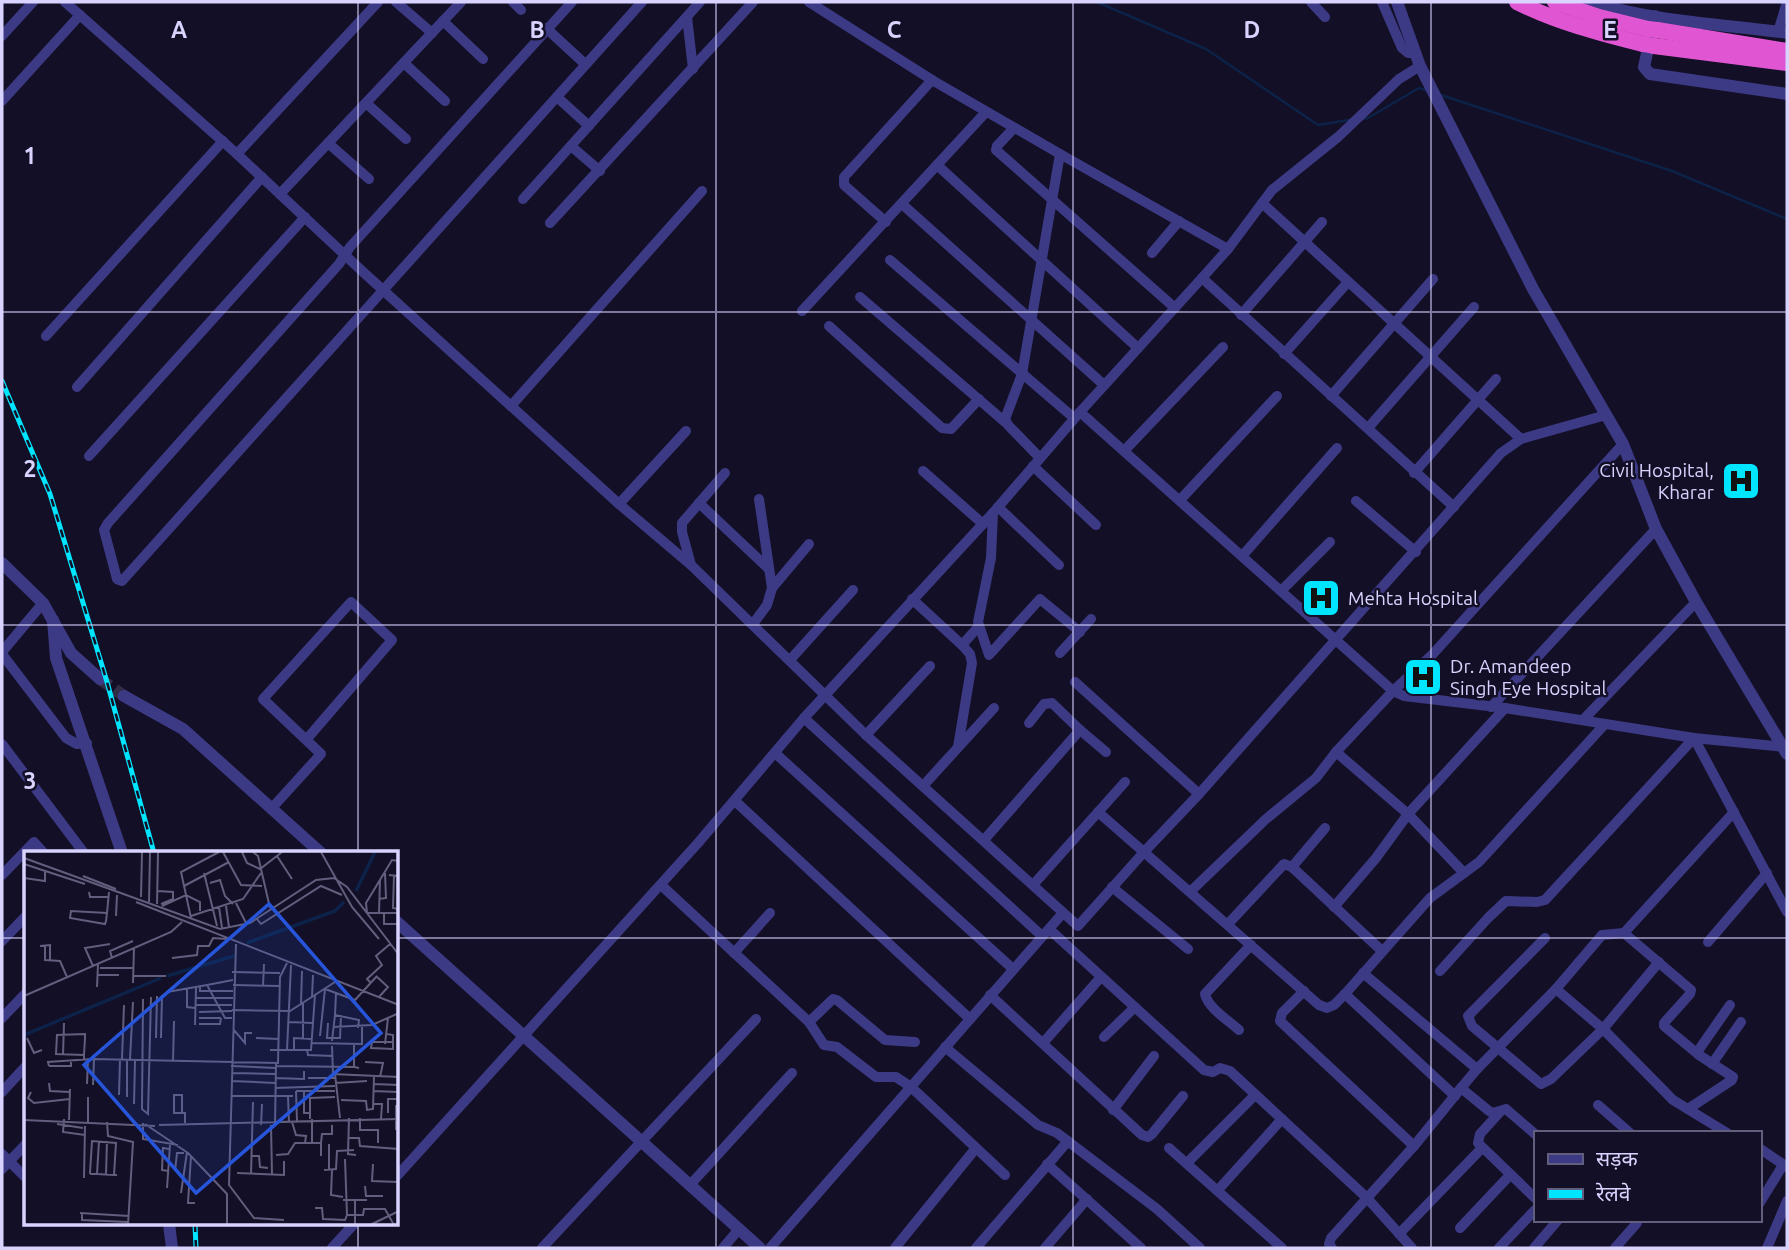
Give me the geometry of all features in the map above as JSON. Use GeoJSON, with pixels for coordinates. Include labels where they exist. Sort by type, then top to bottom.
{"type":"FeatureCollection","features":[{"type":"Feature","properties":{"kind":"highway"},"geometry":{"type":"LineString","coordinates":[[1517,2],[1578,27],[1651,33],[1787,51]]}},
{"type":"Feature","properties":{"kind":"highway"},"geometry":{"type":"LineString","coordinates":[[1555,2],[1651,33],[1787,63]]}},
{"type":"Feature","properties":{"kind":"street"},"geometry":{"type":"LineString","coordinates":[[2,36],[33,2]]}},
{"type":"Feature","properties":{"kind":"street"},"geometry":{"type":"LineString","coordinates":[[65,2],[237,154],[619,504],[691,565],[866,735],[1077,926],[1338,640],[1501,453],[1521,439],[1606,415]]}},
{"type":"Feature","properties":{"kind":"street"},"geometry":{"type":"LineString","coordinates":[[237,154],[378,2]]}},
{"type":"Feature","properties":{"kind":"street"},"geometry":{"type":"LineString","coordinates":[[397,2],[432,33]]}},
{"type":"Feature","properties":{"kind":"street"},"geometry":{"type":"LineString","coordinates":[[279,194],[461,2]]}},
{"type":"Feature","properties":{"kind":"street"},"geometry":{"type":"LineString","coordinates":[[513,2],[521,10]]}},
{"type":"Feature","properties":{"kind":"street"},"geometry":{"type":"LineString","coordinates":[[572,2],[344,254],[339,264],[108,523],[104,530],[117,579],[122,581],[642,2]]}},
{"type":"Feature","properties":{"kind":"street"},"geometry":{"type":"LineString","coordinates":[[523,199],[700,2]]}},
{"type":"Feature","properties":{"kind":"street"},"geometry":{"type":"LineString","coordinates":[[550,223],[753,2]]}},
{"type":"Feature","properties":{"kind":"street"},"geometry":{"type":"LineString","coordinates":[[809,2],[986,112],[1228,249]]}},
{"type":"Feature","properties":{"kind":"street"},"geometry":{"type":"LineString","coordinates":[[1311,2],[1325,17]]}},
{"type":"Feature","properties":{"kind":"street"},"geometry":{"type":"LineString","coordinates":[[1382,2],[1402,48],[1408,53],[1415,53]]}},
{"type":"Feature","properties":{"kind":"street"},"geometry":{"type":"LineString","coordinates":[[1397,2],[1420,66],[1533,289],[1623,444],[1656,528],[1696,602],[1785,750]]}},
{"type":"Feature","properties":{"kind":"street"},"geometry":{"type":"LineString","coordinates":[[1591,2],[1617,10],[1651,33],[1703,24],[1782,32],[1787,2]]}},
{"type":"Feature","properties":{"kind":"street"},"geometry":{"type":"LineString","coordinates":[[2,101],[80,15]]}},
{"type":"Feature","properties":{"kind":"street"},"geometry":{"type":"LineString","coordinates":[[687,17],[693,69]]}},
{"type":"Feature","properties":{"kind":"street"},"geometry":{"type":"LineString","coordinates":[[443,21],[484,59]]}},
{"type":"Feature","properties":{"kind":"street"},"geometry":{"type":"LineString","coordinates":[[546,28],[585,64]]}},
{"type":"Feature","properties":{"kind":"street"},"geometry":{"type":"LineString","coordinates":[[1651,33],[1644,67],[1650,74],[1787,94]]}},
{"type":"Feature","properties":{"kind":"street"},"geometry":{"type":"LineString","coordinates":[[404,63],[445,101]]}},
{"type":"Feature","properties":{"kind":"street"},"geometry":{"type":"LineString","coordinates":[[399,1174],[735,801],[804,718],[983,524],[1077,415],[1228,249],[1279,183],[1320,153],[1399,79],[1420,66]]}},
{"type":"Feature","properties":{"kind":"street"},"geometry":{"type":"LineString","coordinates":[[886,222],[844,185],[844,177],[932,80]]}},
{"type":"Feature","properties":{"kind":"street"},"geometry":{"type":"LineString","coordinates":[[557,97],[590,126]]}},
{"type":"Feature","properties":{"kind":"street"},"geometry":{"type":"LineString","coordinates":[[366,103],[406,139]]}},
{"type":"Feature","properties":{"kind":"street"},"geometry":{"type":"LineString","coordinates":[[802,311],[986,112]]}},
{"type":"Feature","properties":{"kind":"street"},"geometry":{"type":"LineString","coordinates":[[1014,128],[996,150],[1175,308]]}},
{"type":"Feature","properties":{"kind":"street"},"geometry":{"type":"LineString","coordinates":[[46,336],[223,142]]}},
{"type":"Feature","properties":{"kind":"street"},"geometry":{"type":"LineString","coordinates":[[328,143],[369,179]]}},
{"type":"Feature","properties":{"kind":"street"},"geometry":{"type":"LineString","coordinates":[[571,146],[600,171]]}},
{"type":"Feature","properties":{"kind":"street"},"geometry":{"type":"LineString","coordinates":[[1005,422],[1005,415],[1022,374],[1060,154]]}},
{"type":"Feature","properties":{"kind":"street"},"geometry":{"type":"LineString","coordinates":[[937,166],[1138,348]]}},
{"type":"Feature","properties":{"kind":"street"},"geometry":{"type":"LineString","coordinates":[[77,387],[262,177]]}},
{"type":"Feature","properties":{"kind":"street"},"geometry":{"type":"LineString","coordinates":[[511,406],[702,191]]}},
{"type":"Feature","properties":{"kind":"street"},"geometry":{"type":"LineString","coordinates":[[1262,203],[1521,439]]}},
{"type":"Feature","properties":{"kind":"street"},"geometry":{"type":"LineString","coordinates":[[902,204],[1104,385]]}},
{"type":"Feature","properties":{"kind":"street"},"geometry":{"type":"LineString","coordinates":[[89,456],[304,217]]}},
{"type":"Feature","properties":{"kind":"street"},"geometry":{"type":"LineString","coordinates":[[1152,253],[1179,221]]}},
{"type":"Feature","properties":{"kind":"street"},"geometry":{"type":"LineString","coordinates":[[1241,315],[1322,222]]}},
{"type":"Feature","properties":{"kind":"street"},"geometry":{"type":"LineString","coordinates":[[890,260],[1022,374],[1124,451],[1393,691],[1404,696],[1505,708],[1785,750]]}},
{"type":"Feature","properties":{"kind":"street"},"geometry":{"type":"LineString","coordinates":[[1202,278],[1454,508]]}},
{"type":"Feature","properties":{"kind":"street"},"geometry":{"type":"LineString","coordinates":[[1331,396],[1433,279]]}},
{"type":"Feature","properties":{"kind":"street"},"geometry":{"type":"LineString","coordinates":[[1284,354],[1348,282]]}},
{"type":"Feature","properties":{"kind":"street"},"geometry":{"type":"LineString","coordinates":[[860,297],[1005,422],[1037,462],[1096,525]]}},
{"type":"Feature","properties":{"kind":"street"},"geometry":{"type":"LineString","coordinates":[[1368,428],[1474,307]]}},
{"type":"Feature","properties":{"kind":"street"},"geometry":{"type":"LineString","coordinates":[[829,326],[942,428],[951,429],[979,399]]}},
{"type":"Feature","properties":{"kind":"street"},"geometry":{"type":"LineString","coordinates":[[1124,451],[1223,347]]}},
{"type":"Feature","properties":{"kind":"street"},"geometry":{"type":"LineString","coordinates":[[1413,473],[1496,379]]}},
{"type":"Feature","properties":{"kind":"street"},"geometry":{"type":"LineString","coordinates":[[1180,500],[1277,396]]}},
{"type":"Feature","properties":{"kind":"street"},"geometry":{"type":"LineString","coordinates":[[619,504],[685,431]]}},
{"type":"Feature","properties":{"kind":"street"},"geometry":{"type":"LineString","coordinates":[[1191,891],[1266,819],[1306,788],[1393,691],[1432,655],[1623,444]]}},
{"type":"Feature","properties":{"kind":"street"},"geometry":{"type":"LineString","coordinates":[[1242,555],[1337,448]]}},
{"type":"Feature","properties":{"kind":"street"},"geometry":{"type":"LineString","coordinates":[[923,471],[983,524]]}},
{"type":"Feature","properties":{"kind":"street"},"geometry":{"type":"LineString","coordinates":[[691,565],[682,523],[725,473]]}},
{"type":"Feature","properties":{"kind":"street"},"geometry":{"type":"LineString","coordinates":[[759,499],[772,588]]}},
{"type":"Feature","properties":{"kind":"street"},"geometry":{"type":"LineString","coordinates":[[1356,501],[1416,552]]}},
{"type":"Feature","properties":{"kind":"street"},"geometry":{"type":"LineString","coordinates":[[698,503],[769,569]]}},
{"type":"Feature","properties":{"kind":"street"},"geometry":{"type":"LineString","coordinates":[[995,510],[1059,565]]}},
{"type":"Feature","properties":{"kind":"street"},"geometry":{"type":"LineString","coordinates":[[989,655],[979,626],[995,510]]}},
{"type":"Feature","properties":{"kind":"street"},"geometry":{"type":"LineString","coordinates":[[1491,707],[1656,528]]}},
{"type":"Feature","properties":{"kind":"street"},"geometry":{"type":"LineString","coordinates":[[1282,590],[1330,542]]}},
{"type":"Feature","properties":{"kind":"street"},"geometry":{"type":"LineString","coordinates":[[752,624],[767,605],[772,588],[809,544]]}},
{"type":"Feature","properties":{"kind":"street"},"geometry":{"type":"LineString","coordinates":[[4,569],[43,603],[71,653],[100,679]]}},
{"type":"Feature","properties":{"kind":"street"},"geometry":{"type":"LineString","coordinates":[[790,660],[853,590]]}},
{"type":"Feature","properties":{"kind":"street"},"geometry":{"type":"LineString","coordinates":[[912,599],[962,645],[971,658],[971,675],[958,747]]}},
{"type":"Feature","properties":{"kind":"street"},"geometry":{"type":"LineString","coordinates":[[971,675],[1040,599],[1080,632]]}},
{"type":"Feature","properties":{"kind":"street"},"geometry":{"type":"LineString","coordinates":[[272,808],[321,754],[306,740],[263,699],[351,601],[393,640],[306,740]]}},
{"type":"Feature","properties":{"kind":"street"},"geometry":{"type":"LineString","coordinates":[[1583,720],[1696,602]]}},
{"type":"Feature","properties":{"kind":"street"},"geometry":{"type":"LineString","coordinates":[[43,603],[2,653],[66,738],[77,744],[87,743]]}},
{"type":"Feature","properties":{"kind":"street"},"geometry":{"type":"LineString","coordinates":[[1060,653],[1091,619]]}},
{"type":"Feature","properties":{"kind":"street"},"geometry":{"type":"LineString","coordinates":[[53,620],[56,658],[121,851]]}},
{"type":"Feature","properties":{"kind":"street"},"geometry":{"type":"LineString","coordinates":[[962,645],[979,626]]}},
{"type":"Feature","properties":{"kind":"street"},"geometry":{"type":"LineString","coordinates":[[866,735],[930,666]]}},
{"type":"Feature","properties":{"kind":"street"},"geometry":{"type":"LineString","coordinates":[[1075,682],[1199,794]]}},
{"type":"Feature","properties":{"kind":"street"},"geometry":{"type":"LineString","coordinates":[[124,696],[183,729],[319,851]]}},
{"type":"Feature","properties":{"kind":"street"},"geometry":{"type":"LineString","coordinates":[[1029,723],[1048,702],[1052,703],[1106,752]]}},
{"type":"Feature","properties":{"kind":"street"},"geometry":{"type":"LineString","coordinates":[[923,786],[994,708]]}},
{"type":"Feature","properties":{"kind":"street"},"geometry":{"type":"LineString","coordinates":[[1334,906],[1376,858],[1408,814],[1505,708]]}},
{"type":"Feature","properties":{"kind":"street"},"geometry":{"type":"LineString","coordinates":[[804,718],[1204,1070],[1213,1072],[1225,1068],[1367,1198],[1412,1248]]}},
{"type":"Feature","properties":{"kind":"street"},"geometry":{"type":"LineString","coordinates":[[1098,812],[1327,1008],[1345,994],[1430,898],[1479,862],[1605,724]]}},
{"type":"Feature","properties":{"kind":"street"},"geometry":{"type":"LineString","coordinates":[[984,840],[1080,730]]}},
{"type":"Feature","properties":{"kind":"street"},"geometry":{"type":"LineString","coordinates":[[1694,738],[1787,912]]}},
{"type":"Feature","properties":{"kind":"street"},"geometry":{"type":"LineString","coordinates":[[1440,971],[1506,901],[1545,900],[1694,738]]}},
{"type":"Feature","properties":{"kind":"street"},"geometry":{"type":"LineString","coordinates":[[2,744],[82,851]]}},
{"type":"Feature","properties":{"kind":"street"},"geometry":{"type":"LineString","coordinates":[[1336,752],[1408,814],[1464,873]]}},
{"type":"Feature","properties":{"kind":"street"},"geometry":{"type":"LineString","coordinates":[[775,753],[1013,969]]}},
{"type":"Feature","properties":{"kind":"street"},"geometry":{"type":"LineString","coordinates":[[1033,886],[1125,782]]}},
{"type":"Feature","properties":{"kind":"street"},"geometry":{"type":"LineString","coordinates":[[735,801],[970,1019]]}},
{"type":"Feature","properties":{"kind":"street"},"geometry":{"type":"LineString","coordinates":[[1332,1248],[1329,1244],[1331,1238],[1414,1146],[1478,1069],[1556,989],[1602,935],[1625,933],[1734,812]]}},
{"type":"Feature","properties":{"kind":"street"},"geometry":{"type":"LineString","coordinates":[[1292,867],[1325,828]]}},
{"type":"Feature","properties":{"kind":"street"},"geometry":{"type":"LineString","coordinates":[[25,851],[34,842],[42,851]]}},
{"type":"Feature","properties":{"kind":"street"},"geometry":{"type":"LineString","coordinates":[[2,875],[24,852]]}},
{"type":"Feature","properties":{"kind":"street"},"geometry":{"type":"LineString","coordinates":[[1228,924],[1284,864],[1292,867],[1382,951]]}},
{"type":"Feature","properties":{"kind":"street"},"geometry":{"type":"LineString","coordinates":[[1708,942],[1766,873]]}},
{"type":"Feature","properties":{"kind":"street"},"geometry":{"type":"LineString","coordinates":[[661,884],[809,1022],[824,1045],[837,1047],[876,1077],[891,1076],[911,1087],[1005,1175]]}},
{"type":"Feature","properties":{"kind":"street"},"geometry":{"type":"LineString","coordinates":[[1112,887],[1188,949]]}},
{"type":"Feature","properties":{"kind":"street"},"geometry":{"type":"LineString","coordinates":[[734,953],[770,913]]}},
{"type":"Feature","properties":{"kind":"street"},"geometry":{"type":"LineString","coordinates":[[770,1248],[1062,914]]}},
{"type":"Feature","properties":{"kind":"street"},"geometry":{"type":"LineString","coordinates":[[2,941],[24,918]]}},
{"type":"Feature","properties":{"kind":"street"},"geometry":{"type":"LineString","coordinates":[[399,924],[760,1248]]}},
{"type":"Feature","properties":{"kind":"street"},"geometry":{"type":"LineString","coordinates":[[1625,933],[1691,992],[1663,1025],[1733,1079],[1688,1109]]}},
{"type":"Feature","properties":{"kind":"street"},"geometry":{"type":"LineString","coordinates":[[1545,938],[1468,1016],[1472,1026],[1541,1084],[1546,1083],[1603,1029],[1659,962]]}},
{"type":"Feature","properties":{"kind":"street"},"geometry":{"type":"LineString","coordinates":[[1239,1030],[1210,1005],[1205,993],[1251,944]]}},
{"type":"Feature","properties":{"kind":"street"},"geometry":{"type":"LineString","coordinates":[[1363,973],[1478,1069]]}},
{"type":"Feature","properties":{"kind":"street"},"geometry":{"type":"LineString","coordinates":[[1043,1043],[1101,977]]}},
{"type":"Feature","properties":{"kind":"street"},"geometry":{"type":"LineString","coordinates":[[1556,989],[1603,1029],[1673,1100],[1719,1131]]}},
{"type":"Feature","properties":{"kind":"street"},"geometry":{"type":"LineString","coordinates":[[1304,991],[1282,1013],[1280,1021],[1414,1146]]}},
{"type":"Feature","properties":{"kind":"street"},"geometry":{"type":"LineString","coordinates":[[1345,994],[1458,1092],[1493,1113],[1502,1110],[1510,1112],[1534,1133]]}},
{"type":"Feature","properties":{"kind":"street"},"geometry":{"type":"LineString","coordinates":[[2,1018],[24,995]]}},
{"type":"Feature","properties":{"kind":"street"},"geometry":{"type":"LineString","coordinates":[[990,995],[1142,1135],[1152,1135],[1183,1096]]}},
{"type":"Feature","properties":{"kind":"street"},"geometry":{"type":"LineString","coordinates":[[809,1022],[833,999],[884,1040],[915,1042]]}},
{"type":"Feature","properties":{"kind":"street"},"geometry":{"type":"LineString","coordinates":[[1699,1055],[1698,1051],[1730,1005]]}},
{"type":"Feature","properties":{"kind":"street"},"geometry":{"type":"LineString","coordinates":[[1104,1037],[1135,1007]]}},
{"type":"Feature","properties":{"kind":"street"},"geometry":{"type":"LineString","coordinates":[[542,1248],[756,1019]]}},
{"type":"Feature","properties":{"kind":"street"},"geometry":{"type":"LineString","coordinates":[[1713,1064],[1741,1022]]}},
{"type":"Feature","properties":{"kind":"street"},"geometry":{"type":"LineString","coordinates":[[945,1047],[1038,1125],[1058,1133],[1157,1209],[1200,1248]]}},
{"type":"Feature","properties":{"kind":"street"},"geometry":{"type":"LineString","coordinates":[[1114,1110],[1154,1056]]}},
{"type":"Feature","properties":{"kind":"street"},"geometry":{"type":"LineString","coordinates":[[2,1092],[24,1068]]}},
{"type":"Feature","properties":{"kind":"street"},"geometry":{"type":"LineString","coordinates":[[690,1185],[792,1073]]}},
{"type":"Feature","properties":{"kind":"street"},"geometry":{"type":"LineString","coordinates":[[1187,1163],[1255,1095]]}},
{"type":"Feature","properties":{"kind":"street"},"geometry":{"type":"LineString","coordinates":[[1598,1105],[1628,1131]]}},
{"type":"Feature","properties":{"kind":"street"},"geometry":{"type":"LineString","coordinates":[[1502,1110],[1480,1134],[1478,1143],[1534,1197]]}},
{"type":"Feature","properties":{"kind":"street"},"geometry":{"type":"LineString","coordinates":[[1217,1190],[1282,1119]]}},
{"type":"Feature","properties":{"kind":"street"},"geometry":{"type":"LineString","coordinates":[[976,1248],[1069,1141]]}},
{"type":"Feature","properties":{"kind":"street"},"geometry":{"type":"LineString","coordinates":[[24,1146],[4,1162],[24,1177]]}},
{"type":"Feature","properties":{"kind":"street"},"geometry":{"type":"LineString","coordinates":[[895,1248],[976,1148]]}},
{"type":"Feature","properties":{"kind":"street"},"geometry":{"type":"LineString","coordinates":[[1169,1148],[1282,1248]]}},
{"type":"Feature","properties":{"kind":"street"},"geometry":{"type":"LineString","coordinates":[[1399,1234],[1482,1148]]}},
{"type":"Feature","properties":{"kind":"street"},"geometry":{"type":"LineString","coordinates":[[1761,1150],[1785,1166],[1761,1201]]}},
{"type":"Feature","properties":{"kind":"street"},"geometry":{"type":"LineString","coordinates":[[1047,1164],[1141,1248]]}},
{"type":"Feature","properties":{"kind":"street"},"geometry":{"type":"LineString","coordinates":[[1460,1228],[1510,1175]]}},
{"type":"Feature","properties":{"kind":"street"},"geometry":{"type":"LineString","coordinates":[[1045,1248],[1087,1199]]}},
{"type":"Feature","properties":{"kind":"street"},"geometry":{"type":"LineString","coordinates":[[1767,1248],[1787,1201]]}},
{"type":"Feature","properties":{"kind":"street"},"geometry":{"type":"LineString","coordinates":[[1499,1248],[1534,1211]]}},
{"type":"Feature","properties":{"kind":"street"},"geometry":{"type":"LineString","coordinates":[[1534,1248],[1556,1222]]}},
{"type":"Feature","properties":{"kind":"street"},"geometry":{"type":"LineString","coordinates":[[1615,1248],[1635,1222]]}},
{"type":"Feature","properties":{"kind":"street"},"geometry":{"type":"LineString","coordinates":[[169,1226],[172,1248]]}},
{"type":"Feature","properties":{"kind":"street"},"geometry":{"type":"LineString","coordinates":[[332,1248],[352,1226]]}},
{"type":"Feature","properties":{"kind":"street"},"geometry":{"type":"LineString","coordinates":[[723,1248],[739,1229]]}},
{"type":"Feature","properties":{"kind":"waterway"},"geometry":{"type":"LineString","coordinates":[[1097,2],[1206,49],[1318,125],[1349,120]]}},
{"type":"Feature","properties":{"kind":"waterway"},"geometry":{"type":"LineString","coordinates":[[1363,119],[1419,88],[1428,91]]}},
{"type":"Feature","properties":{"kind":"waterway"},"geometry":{"type":"LineString","coordinates":[[1441,95],[1672,171],[1787,219]]}},
{"type":"Feature","properties":{"kind":"tunnel"},"geometry":{"type":"LineString","coordinates":[[100,679],[124,696]]}},
{"type":"Feature","properties":{"kind":"railway"},"geometry":{"type":"LineString","coordinates":[[2,381],[50,494],[107,682],[153,851]]}},
{"type":"Feature","properties":{"kind":"railway"},"geometry":{"type":"LineString","coordinates":[[195,1226],[196,1248]]}},
{"type":"Feature","properties":{"kind":"place","name":"Civil Hospital, Kharar"},"geometry":{"type":"Point","coordinates":[1741,481]}},
{"type":"Feature","properties":{"kind":"place","name":"Mehta Hospital"},"geometry":{"type":"Point","coordinates":[1321,598]}},
{"type":"Feature","properties":{"kind":"place","name":"Dr. Amandeep Singh Eye Hospital"},"geometry":{"type":"Point","coordinates":[1423,677]}}]}
